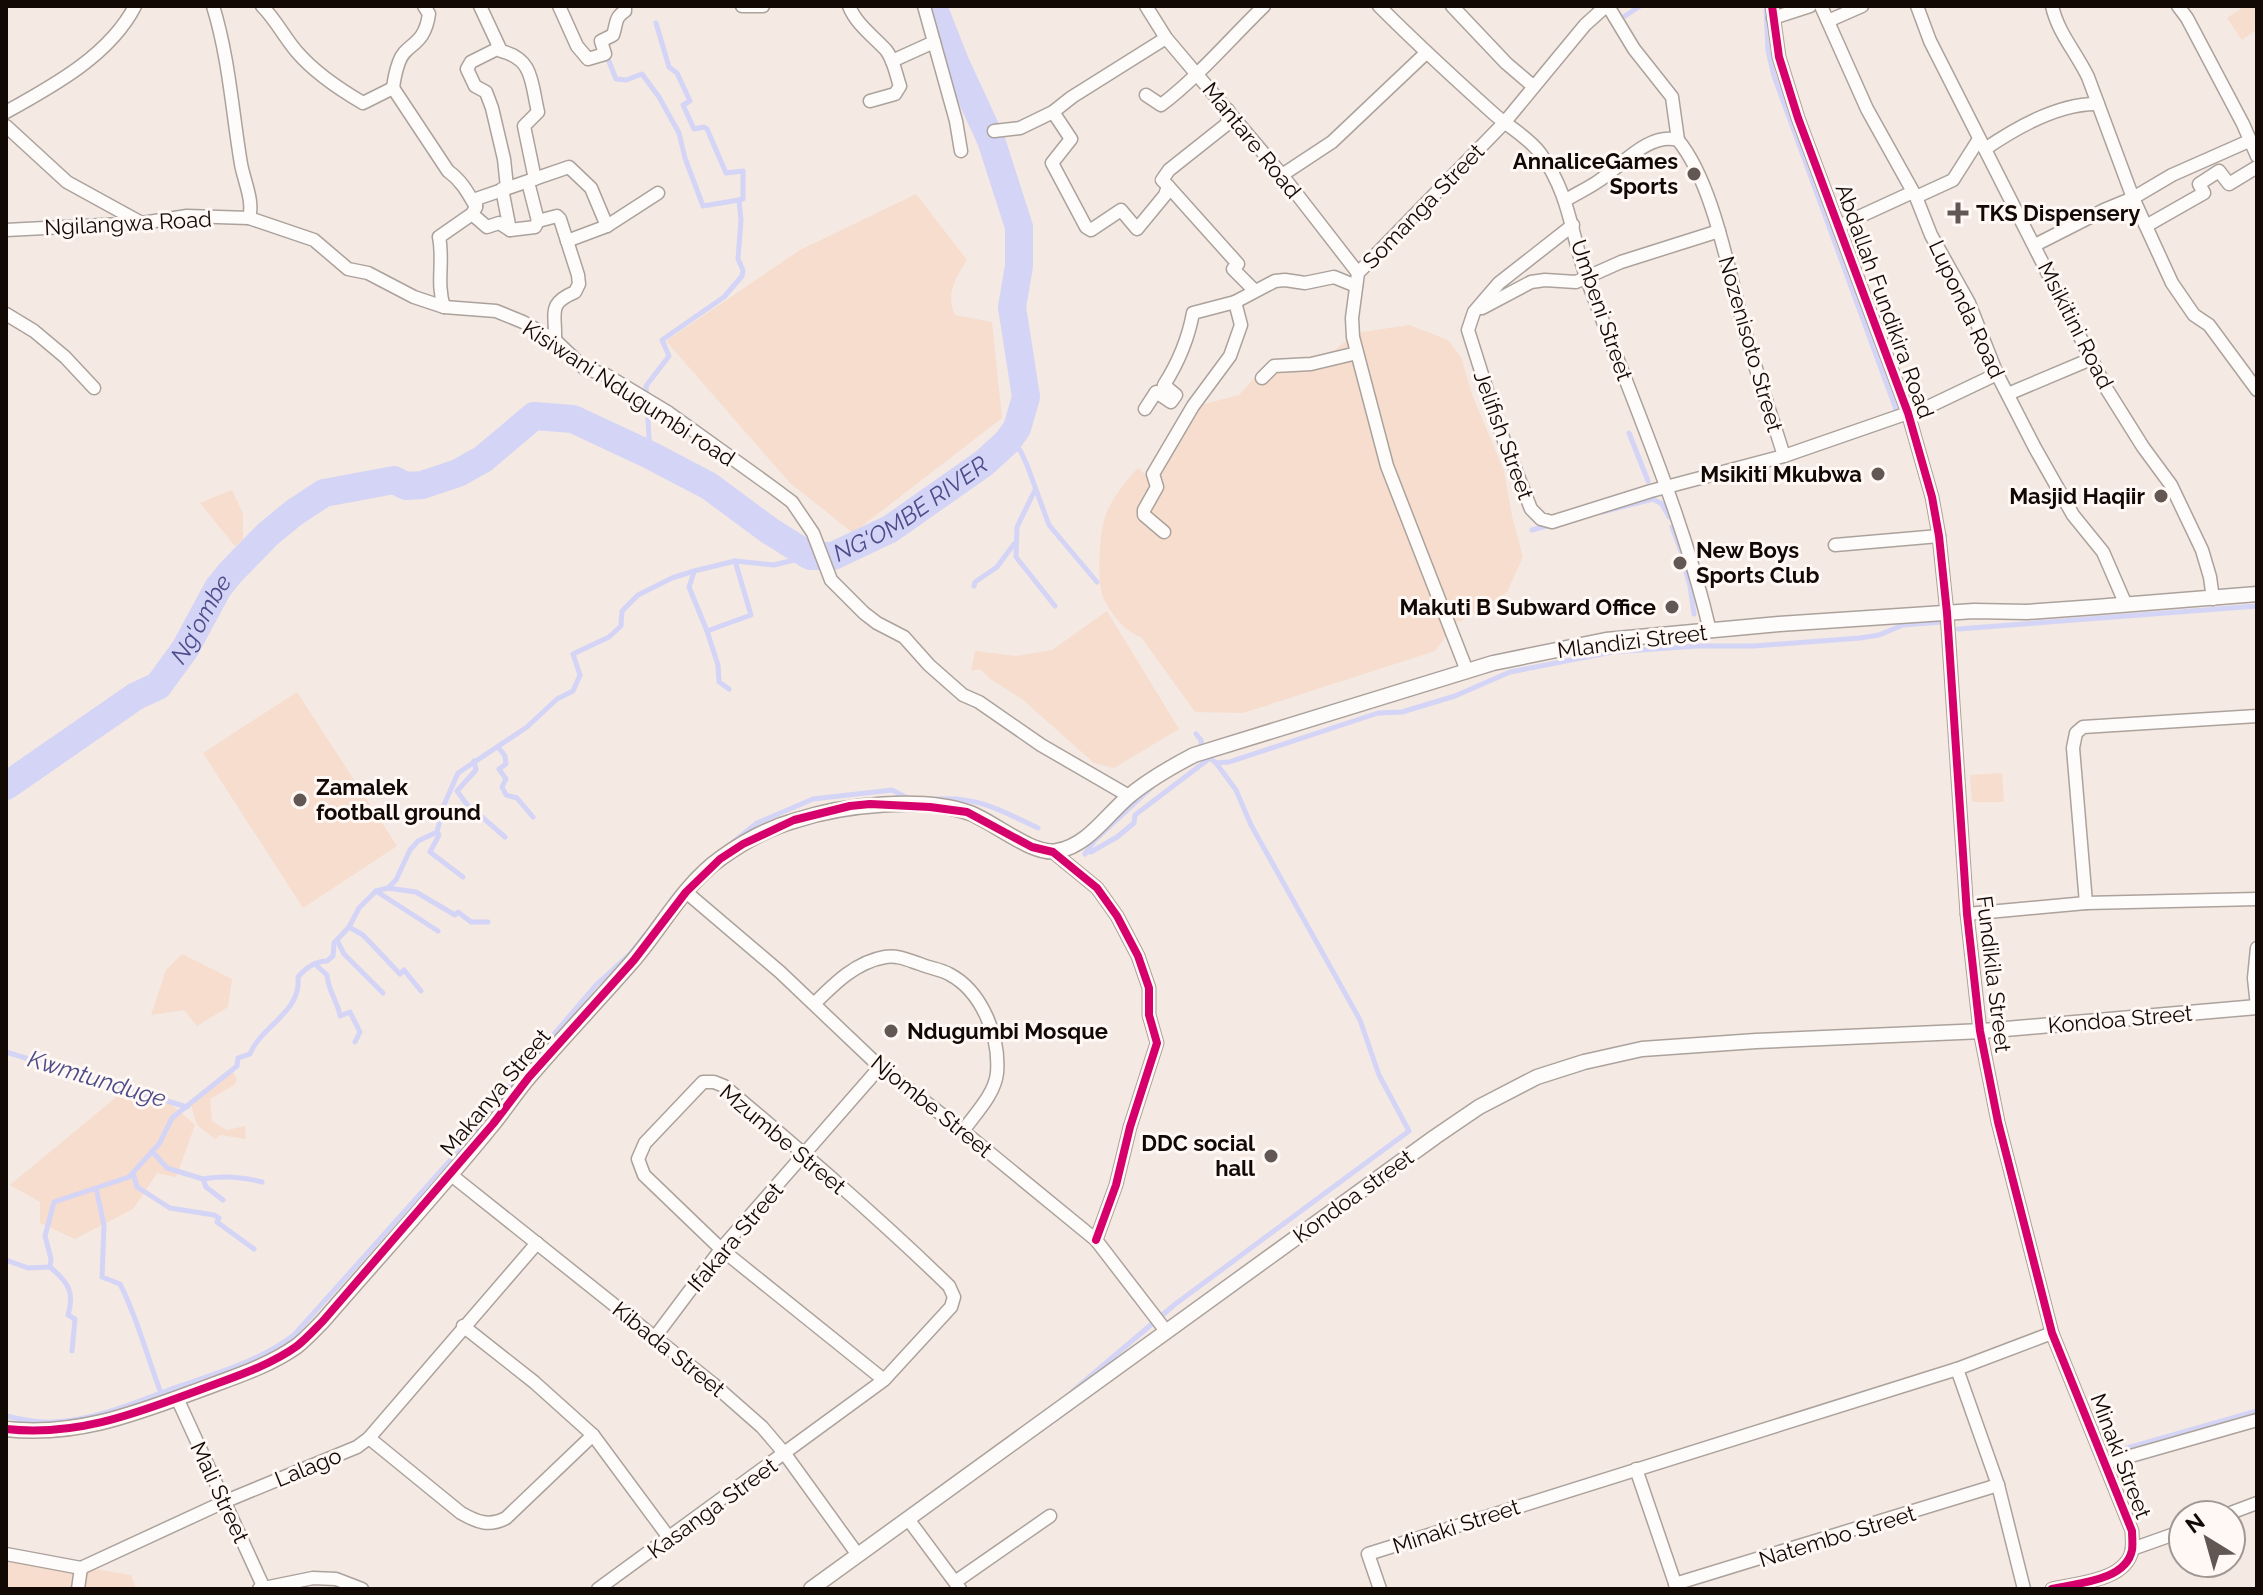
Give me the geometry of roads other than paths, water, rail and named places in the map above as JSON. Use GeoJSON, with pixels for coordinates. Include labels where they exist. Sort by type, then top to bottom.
{"type":"FeatureCollection","features":[{"type":"Feature","properties":{"kind":"street"},"geometry":{"type":"LineString","coordinates":[[6,112],[61,79],[103,48],[119,33],[135,6]]}},
{"type":"Feature","properties":{"kind":"street"},"geometry":{"type":"LineString","coordinates":[[213,6],[226,51],[241,166],[252,210],[249,218]]}},
{"type":"Feature","properties":{"kind":"street"},"geometry":{"type":"LineString","coordinates":[[265,10],[273,15],[283,6]]}},
{"type":"Feature","properties":{"kind":"street"},"geometry":{"type":"LineString","coordinates":[[424,6],[429,14],[427,29],[399,62],[393,88],[448,171],[460,180],[474,211],[487,227],[499,223],[510,230],[535,227],[538,221],[524,126],[538,112],[531,81],[526,64],[501,51],[480,6]]}},
{"type":"Feature","properties":{"kind":"street"},"geometry":{"type":"LineString","coordinates":[[559,6],[577,46],[588,59],[605,54],[601,41],[613,35],[615,21],[625,11],[625,6]]}},
{"type":"Feature","properties":{"kind":"street"},"geometry":{"type":"LineString","coordinates":[[742,6],[763,6]]}},
{"type":"Feature","properties":{"kind":"street"},"geometry":{"type":"LineString","coordinates":[[849,6],[852,14],[892,61],[900,90],[870,101]]}},
{"type":"Feature","properties":{"kind":"street"},"geometry":{"type":"LineString","coordinates":[[924,6],[956,121],[961,151]]}},
{"type":"Feature","properties":{"kind":"street","name":"Mantare Road"},"geometry":{"type":"LineString","coordinates":[[1146,6],[1166,38],[1282,175],[1357,279]]}},
{"type":"Feature","properties":{"kind":"street"},"geometry":{"type":"LineString","coordinates":[[1146,95],[1161,105],[1186,85],[1264,6]]}},
{"type":"Feature","properties":{"kind":"street","name":"Umbeni Street"},"geometry":{"type":"LineString","coordinates":[[1379,6],[1426,53],[1539,152],[1566,200],[1586,278],[1668,488],[1699,583],[1710,631]]}},
{"type":"Feature","properties":{"kind":"street"},"geometry":{"type":"LineString","coordinates":[[1452,6],[1506,63],[1533,86]]}},
{"type":"Feature","properties":{"kind":"street"},"geometry":{"type":"LineString","coordinates":[[1566,200],[1598,182],[1647,145],[1668,137],[1678,140],[1672,97],[1634,49],[1630,37],[1607,6]]}},
{"type":"Feature","properties":{"kind":"street","name":"Somanga Street"},"geometry":{"type":"LineString","coordinates":[[1467,671],[1387,466],[1357,353],[1352,318],[1357,279],[1504,123],[1585,25],[1607,6]]}},
{"type":"Feature","properties":{"kind":"street"},"geometry":{"type":"LineString","coordinates":[[1772,12],[1810,6]]}},
{"type":"Feature","properties":{"kind":"street","name":"Luponda Road"},"geometry":{"type":"LineString","coordinates":[[1821,6],[1867,109],[1969,303],[1997,374],[2073,515],[2103,552],[2126,605]]}},
{"type":"Feature","properties":{"kind":"street"},"geometry":{"type":"LineString","coordinates":[[1828,21],[1862,6]]}},
{"type":"Feature","properties":{"kind":"street","name":"Msikitini Road"},"geometry":{"type":"LineString","coordinates":[[1917,6],[1930,41],[2091,359],[2125,420],[2177,497],[2202,550],[2213,599]]}},
{"type":"Feature","properties":{"kind":"street"},"geometry":{"type":"LineString","coordinates":[[2052,6],[2071,51],[2080,61],[2133,198],[2172,283],[2194,315],[2209,325],[2257,390]]}},
{"type":"Feature","properties":{"kind":"street"},"geometry":{"type":"LineString","coordinates":[[2178,6],[2243,124],[2257,156]]}},
{"type":"Feature","properties":{"kind":"street"},"geometry":{"type":"LineString","coordinates":[[265,10],[296,51],[334,87],[363,103],[393,88]]}},
{"type":"Feature","properties":{"kind":"street","name":"Abdallah Fundikira Road"},"geometry":{"type":"LineString","coordinates":[[1772,12],[1779,57],[1798,118],[1909,414],[1932,497],[1947,613]]}},
{"type":"Feature","properties":{"kind":"street"},"geometry":{"type":"LineString","coordinates":[[994,131],[1020,128],[1053,112],[1166,38]]}},
{"type":"Feature","properties":{"kind":"street"},"geometry":{"type":"LineString","coordinates":[[892,61],[934,42]]}},
{"type":"Feature","properties":{"kind":"street"},"geometry":{"type":"LineString","coordinates":[[499,48],[471,62],[467,69],[475,86],[486,92],[492,108],[504,159],[504,188],[510,230]]}},
{"type":"Feature","properties":{"kind":"street"},"geometry":{"type":"LineString","coordinates":[[1282,175],[1332,142],[1426,53]]}},
{"type":"Feature","properties":{"kind":"street"},"geometry":{"type":"LineString","coordinates":[[1839,226],[1953,180],[1982,144],[2068,106],[2098,104]]}},
{"type":"Feature","properties":{"kind":"street"},"geometry":{"type":"LineString","coordinates":[[1228,110],[1227,124],[1169,170],[1162,180],[1238,264],[1233,269],[1255,291]]}},
{"type":"Feature","properties":{"kind":"street"},"geometry":{"type":"LineString","coordinates":[[1053,112],[1071,139],[1052,163],[1086,227],[1091,230],[1121,210],[1137,229],[1165,195],[1168,186]]}},
{"type":"Feature","properties":{"kind":"street"},"geometry":{"type":"LineString","coordinates":[[2243,124],[2257,116]]}},
{"type":"Feature","properties":{"kind":"street"},"geometry":{"type":"LineString","coordinates":[[6,126],[67,182],[142,223]]}},
{"type":"Feature","properties":{"kind":"street","name":"Nozenisoto Street"},"geometry":{"type":"LineString","coordinates":[[1678,140],[1694,165],[1719,231],[1747,339],[1784,456]]}},
{"type":"Feature","properties":{"kind":"street"},"geometry":{"type":"LineString","coordinates":[[2035,245],[2133,198],[2172,175],[2249,141]]}},
{"type":"Feature","properties":{"kind":"street"},"geometry":{"type":"LineString","coordinates":[[2146,226],[2204,193],[2199,184],[2219,171],[2229,184],[2257,167]]}},
{"type":"Feature","properties":{"kind":"street"},"geometry":{"type":"LineString","coordinates":[[444,307],[439,286],[442,251],[439,237],[474,211],[476,199],[565,168],[573,169],[591,188],[607,226]]}},
{"type":"Feature","properties":{"kind":"street"},"geometry":{"type":"LineString","coordinates":[[567,241],[607,226],[658,193]]}},
{"type":"Feature","properties":{"kind":"street","name":"Ngilangwa Road"},"geometry":{"type":"LineString","coordinates":[[6,230],[142,223],[187,216],[249,218]]}},
{"type":"Feature","properties":{"kind":"street"},"geometry":{"type":"LineString","coordinates":[[538,221],[557,216],[579,284],[575,292],[557,302],[555,340]]}},
{"type":"Feature","properties":{"kind":"street","name":"Kisiwani Ndugumbi road"},"geometry":{"type":"LineString","coordinates":[[249,218],[314,240],[348,269],[368,273],[414,297],[444,307],[496,311],[523,322],[555,340],[584,368],[606,375],[658,406],[792,502],[813,533],[831,580],[864,613],[904,637],[929,665],[963,695],[1129,796]]}},
{"type":"Feature","properties":{"kind":"street"},"geometry":{"type":"LineString","coordinates":[[1474,312],[1499,283],[1573,225]]}},
{"type":"Feature","properties":{"kind":"street","name":"Nozenisoto Street"},"geometry":{"type":"LineString","coordinates":[[1586,278],[1621,262],[1719,231]]}},
{"type":"Feature","properties":{"kind":"street"},"geometry":{"type":"LineString","coordinates":[[1145,409],[1156,392],[1171,402],[1176,395],[1164,385],[1179,362],[1178,356],[1189,333],[1193,313],[1235,302],[1275,281],[1305,283],[1334,277],[1357,279]]}},
{"type":"Feature","properties":{"kind":"street"},"geometry":{"type":"LineString","coordinates":[[1474,312],[1531,282],[1576,282],[1586,278]]}},
{"type":"Feature","properties":{"kind":"street"},"geometry":{"type":"LineString","coordinates":[[1164,532],[1144,515],[1157,487],[1153,474],[1193,406],[1230,356],[1241,325],[1235,302]]}},
{"type":"Feature","properties":{"kind":"street","name":"Jelifish Street"},"geometry":{"type":"LineString","coordinates":[[1474,312],[1468,330],[1498,425],[1531,509],[1541,519],[1552,522],[1668,488]]}},
{"type":"Feature","properties":{"kind":"street"},"geometry":{"type":"LineString","coordinates":[[6,314],[34,331],[59,352],[94,388]]}},
{"type":"Feature","properties":{"kind":"street"},"geometry":{"type":"LineString","coordinates":[[1262,378],[1274,366],[1311,364],[1357,353]]}},
{"type":"Feature","properties":{"kind":"street"},"geometry":{"type":"LineString","coordinates":[[2008,394],[2091,359]]}},
{"type":"Feature","properties":{"kind":"street","name":"Nozenisoto Street"},"geometry":{"type":"LineString","coordinates":[[1668,488],[1784,456],[1909,414],[1997,374]]}},
{"type":"Feature","properties":{"kind":"street"},"geometry":{"type":"LineString","coordinates":[[1835,545],[1939,536]]}},
{"type":"Feature","properties":{"kind":"street","name":"Mlandizi Street"},"geometry":{"type":"LineString","coordinates":[[1053,852],[1083,840],[1129,796],[1164,771],[1202,752],[1467,671],[1606,640],[1947,613],[2027,612],[2257,594]]}},
{"type":"Feature","properties":{"kind":"street","name":"Fundikila Street"},"geometry":{"type":"LineString","coordinates":[[1947,613],[1967,914],[1981,1031],[1998,1122],[2052,1333]]}},
{"type":"Feature","properties":{"kind":"street"},"geometry":{"type":"LineString","coordinates":[[2086,903],[2073,748],[2076,733],[2083,727],[2257,716]]}},
{"type":"Feature","properties":{"kind":"street","name":"Makanya Street"},"geometry":{"type":"LineString","coordinates":[[6,1429],[48,1432],[88,1427],[159,1406],[240,1375],[298,1346],[323,1321],[529,1077],[634,960],[686,892],[720,859],[743,844],[794,820],[870,804],[967,812],[995,824],[1032,847],[1053,852]]}},
{"type":"Feature","properties":{"kind":"street"},"geometry":{"type":"LineString","coordinates":[[1053,852],[1097,888],[1117,916],[1138,956],[1149,988],[1149,1015],[1157,1043],[1130,1127],[1116,1185],[1096,1240]]}},
{"type":"Feature","properties":{"kind":"street","name":"Njombe Street"},"geometry":{"type":"LineString","coordinates":[[686,892],[815,1003],[880,1067],[1096,1240],[1166,1331]]}},
{"type":"Feature","properties":{"kind":"street"},"geometry":{"type":"LineString","coordinates":[[1967,914],[2086,903],[2257,899]]}},
{"type":"Feature","properties":{"kind":"street"},"geometry":{"type":"LineString","coordinates":[[2257,948],[2254,978],[2257,1006]]}},
{"type":"Feature","properties":{"kind":"street"},"geometry":{"type":"LineString","coordinates":[[815,1003],[839,979],[863,963],[886,957],[905,958],[948,974],[970,989],[981,1006],[995,1042],[997,1076],[987,1097],[963,1131]]}},
{"type":"Feature","properties":{"kind":"street","name":"Kondoa Street"},"geometry":{"type":"LineString","coordinates":[[1981,1031],[2257,1006]]}},
{"type":"Feature","properties":{"kind":"street","name":"Kondoa street"},"geometry":{"type":"LineString","coordinates":[[811,1589],[1435,1137],[1479,1107],[1537,1077],[1642,1049],[1981,1031]]}},
{"type":"Feature","properties":{"kind":"street","name":"Ifakara Street"},"geometry":{"type":"LineString","coordinates":[[655,1337],[721,1249],[880,1067]]}},
{"type":"Feature","properties":{"kind":"street","name":"Mzumbe Street"},"geometry":{"type":"LineString","coordinates":[[785,1454],[884,1380],[951,1307],[954,1297],[949,1286],[893,1232],[804,1154],[724,1086],[703,1082],[645,1143],[638,1159],[644,1175],[721,1249],[884,1380]]}},
{"type":"Feature","properties":{"kind":"street","name":"Kibada Street"},"geometry":{"type":"LineString","coordinates":[[450,1174],[655,1337],[762,1427],[858,1555]]}},
{"type":"Feature","properties":{"kind":"street","name":"Lalago"},"geometry":{"type":"LineString","coordinates":[[81,1568],[226,1501],[357,1447],[369,1438],[537,1243]]}},
{"type":"Feature","properties":{"kind":"street"},"geometry":{"type":"LineString","coordinates":[[463,1326],[534,1382],[593,1435],[670,1539]]}},
{"type":"Feature","properties":{"kind":"street","name":"Minaki Street"},"geometry":{"type":"LineString","coordinates":[[1380,1589],[1368,1554],[1957,1369],[2052,1333],[2132,1531],[2132,1549],[2125,1565],[2105,1577],[2052,1589]]}},
{"type":"Feature","properties":{"kind":"street"},"geometry":{"type":"LineString","coordinates":[[1957,1369],[1998,1485],[2024,1589]]}},
{"type":"Feature","properties":{"kind":"street","name":"Mali Street"},"geometry":{"type":"LineString","coordinates":[[177,1398],[226,1501],[261,1588]]}},
{"type":"Feature","properties":{"kind":"street"},"geometry":{"type":"LineString","coordinates":[[2106,1463],[2257,1420]]}},
{"type":"Feature","properties":{"kind":"street"},"geometry":{"type":"LineString","coordinates":[[369,1438],[461,1513],[476,1522],[487,1524],[506,1518],[593,1435]]}},
{"type":"Feature","properties":{"kind":"street","name":"Kasanga Street"},"geometry":{"type":"LineString","coordinates":[[598,1589],[785,1454]]}},
{"type":"Feature","properties":{"kind":"street"},"geometry":{"type":"LineString","coordinates":[[1636,1469],[1676,1587]]}},
{"type":"Feature","properties":{"kind":"street","name":"Natembo Street"},"geometry":{"type":"LineString","coordinates":[[1676,1587],[1998,1485]]}},
{"type":"Feature","properties":{"kind":"street"},"geometry":{"type":"LineString","coordinates":[[908,1519],[958,1585],[1050,1516]]}},
{"type":"Feature","properties":{"kind":"street"},"geometry":{"type":"LineString","coordinates":[[2132,1549],[2167,1537]]}},
{"type":"Feature","properties":{"kind":"street"},"geometry":{"type":"LineString","coordinates":[[6,1554],[81,1568],[78,1589]]}},
{"type":"Feature","properties":{"kind":"street"},"geometry":{"type":"LineString","coordinates":[[261,1588],[313,1578],[336,1579],[362,1589]]}},
{"type":"Feature","properties":{"kind":"waterway","name":"NG'OMBE RIVER"},"geometry":{"type":"LineString","coordinates":[[6,786],[136,696],[158,686],[185,649],[218,588],[268,534],[295,512],[324,493],[394,480],[406,486],[422,485],[458,473],[483,459],[534,416],[573,419],[650,455],[709,486],[810,556],[833,556],[890,529],[984,463],[1017,428],[1026,397],[1012,307],[1019,266],[1019,227],[991,140],[933,6]]}},
{"type":"Feature","properties":{"kind":"waterway"},"geometry":{"type":"LineString","coordinates":[[1619,20],[1640,6]]}},
{"type":"Feature","properties":{"kind":"waterway"},"geometry":{"type":"LineString","coordinates":[[1766,6],[1768,51],[1774,76],[1898,415]]}},
{"type":"Feature","properties":{"kind":"waterway"},"geometry":{"type":"LineString","coordinates":[[650,455],[646,386],[669,356],[662,340],[724,297],[742,276],[743,270],[738,259],[743,171],[726,173],[707,129],[694,129],[683,105],[690,101],[677,73],[669,67],[656,23]]}},
{"type":"Feature","properties":{"kind":"waterway"},"geometry":{"type":"LineString","coordinates":[[606,54],[616,79],[626,80],[642,74],[659,97],[679,133],[703,206],[739,200]]}},
{"type":"Feature","properties":{"kind":"waterway"},"geometry":{"type":"LineString","coordinates":[[1629,433],[1648,481]]}},
{"type":"Feature","properties":{"kind":"waterway"},"geometry":{"type":"LineString","coordinates":[[1008,441],[1020,450],[1049,525],[1097,582]]}},
{"type":"Feature","properties":{"kind":"waterway"},"geometry":{"type":"LineString","coordinates":[[1035,490],[1017,527],[1016,557],[1055,606]]}},
{"type":"Feature","properties":{"kind":"waterway"},"geometry":{"type":"LineString","coordinates":[[1602,512],[1653,499],[1662,504],[1669,517]]}},
{"type":"Feature","properties":{"kind":"waterway"},"geometry":{"type":"LineString","coordinates":[[1532,530],[1550,525]]}},
{"type":"Feature","properties":{"kind":"waterway"},"geometry":{"type":"LineString","coordinates":[[1672,527],[1681,551]]}},
{"type":"Feature","properties":{"kind":"waterway"},"geometry":{"type":"LineString","coordinates":[[974,586],[975,582],[997,567],[1014,544]]}},
{"type":"Feature","properties":{"kind":"waterway"},"geometry":{"type":"LineString","coordinates":[[161,1393],[120,1284],[102,1277],[104,1225],[96,1188],[129,1177],[159,1144],[172,1118],[237,1066],[238,1058],[250,1054],[255,1044],[294,1000],[298,977],[311,966],[333,956],[334,943],[349,927],[359,908],[376,891],[388,888],[396,880],[410,850],[418,841],[437,832],[443,807],[458,773],[527,727],[557,699],[573,691],[580,675],[573,654],[609,637],[621,626],[622,611],[638,595],[672,578],[735,561],[774,565],[810,556]]}},
{"type":"Feature","properties":{"kind":"waterway"},"geometry":{"type":"LineString","coordinates":[[1682,558],[1694,614]]}},
{"type":"Feature","properties":{"kind":"waterway"},"geometry":{"type":"LineString","coordinates":[[729,689],[719,682],[718,665],[707,631],[751,615],[735,561]]}},
{"type":"Feature","properties":{"kind":"waterway"},"geometry":{"type":"LineString","coordinates":[[694,572],[689,587],[707,631]]}},
{"type":"Feature","properties":{"kind":"waterway"},"geometry":{"type":"LineString","coordinates":[[1958,629],[2257,606]]}},
{"type":"Feature","properties":{"kind":"waterway"},"geometry":{"type":"LineString","coordinates":[[1216,763],[1229,762],[1378,713],[1402,712],[1455,696],[1510,672],[1612,652],[1860,638],[1879,635],[1903,625],[1942,622]]}},
{"type":"Feature","properties":{"kind":"waterway"},"geometry":{"type":"LineString","coordinates":[[1174,1305],[1409,1131],[1379,1075],[1360,1020],[1251,825],[1236,790],[1216,763],[1202,752],[1201,740],[1196,734]]}},
{"type":"Feature","properties":{"kind":"waterway"},"geometry":{"type":"LineString","coordinates":[[498,747],[505,756],[506,764],[499,769],[506,779],[502,787],[506,795],[517,798],[533,817]]}},
{"type":"Feature","properties":{"kind":"waterway"},"geometry":{"type":"LineString","coordinates":[[1087,851],[1091,852],[1117,837],[1134,823],[1135,815],[1210,758]]}},
{"type":"Feature","properties":{"kind":"waterway"},"geometry":{"type":"LineString","coordinates":[[474,761],[476,770],[457,791],[474,814],[505,837]]}},
{"type":"Feature","properties":{"kind":"waterway"},"geometry":{"type":"LineString","coordinates":[[1085,854],[1094,841],[1152,787]]}},
{"type":"Feature","properties":{"kind":"waterway"},"geometry":{"type":"LineString","coordinates":[[732,843],[757,823],[813,799],[892,790],[907,798]]}},
{"type":"Feature","properties":{"kind":"waterway"},"geometry":{"type":"LineString","coordinates":[[937,799],[977,802],[1038,828]]}},
{"type":"Feature","properties":{"kind":"waterway"},"geometry":{"type":"LineString","coordinates":[[437,832],[439,835],[430,852],[463,877]]}},
{"type":"Feature","properties":{"kind":"waterway"},"geometry":{"type":"LineString","coordinates":[[388,888],[416,892],[455,915],[458,912],[471,922],[488,922]]}},
{"type":"Feature","properties":{"kind":"waterway"},"geometry":{"type":"LineString","coordinates":[[376,891],[438,931]]}},
{"type":"Feature","properties":{"kind":"waterway"},"geometry":{"type":"LineString","coordinates":[[349,927],[363,935],[400,974],[404,970],[421,991]]}},
{"type":"Feature","properties":{"kind":"waterway"},"geometry":{"type":"LineString","coordinates":[[6,1416],[48,1422],[102,1414],[238,1366],[294,1335],[464,1145],[492,1107],[596,985],[629,955],[645,935]]}},
{"type":"Feature","properties":{"kind":"waterway"},"geometry":{"type":"LineString","coordinates":[[337,940],[344,954],[383,993]]}},
{"type":"Feature","properties":{"kind":"waterway"},"geometry":{"type":"LineString","coordinates":[[315,964],[327,975],[340,1016],[350,1012],[360,1032],[355,1042]]}},
{"type":"Feature","properties":{"kind":"waterway","name":"Kwmtunduge"},"geometry":{"type":"LineString","coordinates":[[6,1052],[187,1107]]}},
{"type":"Feature","properties":{"kind":"waterway"},"geometry":{"type":"LineString","coordinates":[[152,1151],[167,1168],[203,1179],[206,1187],[223,1200]]}},
{"type":"Feature","properties":{"kind":"waterway"},"geometry":{"type":"LineString","coordinates":[[133,1173],[137,1187],[170,1208],[214,1215],[219,1218],[217,1222],[254,1249]]}},
{"type":"Feature","properties":{"kind":"waterway"},"geometry":{"type":"LineString","coordinates":[[203,1179],[233,1177],[262,1182]]}},
{"type":"Feature","properties":{"kind":"waterway"},"geometry":{"type":"LineString","coordinates":[[6,1260],[28,1268],[50,1267],[45,1236],[54,1202],[96,1188]]}},
{"type":"Feature","properties":{"kind":"waterway"},"geometry":{"type":"LineString","coordinates":[[50,1267],[65,1283],[70,1294],[68,1315],[75,1319],[72,1351]]}},
{"type":"Feature","properties":{"kind":"waterway"},"geometry":{"type":"LineString","coordinates":[[1073,1391],[1173,1306]]}},
{"type":"Feature","properties":{"kind":"waterway"},"geometry":{"type":"LineString","coordinates":[[2110,1453],[2257,1411]]}},
{"type":"Feature","properties":{"kind":"place","name":"AnnaliceGames Sports"},"geometry":{"type":"Point","coordinates":[1694,174]}},
{"type":"Feature","properties":{"kind":"place","name":"TKS Dispensery"},"geometry":{"type":"Point","coordinates":[1958,213]}},
{"type":"Feature","properties":{"kind":"place","name":"Msikiti Mkubwa"},"geometry":{"type":"Point","coordinates":[1878,474]}},
{"type":"Feature","properties":{"kind":"place","name":"Masjid Haqiir"},"geometry":{"type":"Point","coordinates":[2161,496]}},
{"type":"Feature","properties":{"kind":"place","name":"New Boys Sports Club"},"geometry":{"type":"Point","coordinates":[1680,563]}},
{"type":"Feature","properties":{"kind":"place","name":"Makuti B Subward Office"},"geometry":{"type":"Point","coordinates":[1672,607]}},
{"type":"Feature","properties":{"kind":"place","name":"Zamalek football ground"},"geometry":{"type":"Point","coordinates":[300,800]}},
{"type":"Feature","properties":{"kind":"place","name":"Ndugumbi Mosque"},"geometry":{"type":"Point","coordinates":[891,1031]}},
{"type":"Feature","properties":{"kind":"place","name":"DDC social hall"},"geometry":{"type":"Point","coordinates":[1271,1156]}},
{"type":"Feature","properties":{"kind":"water label","name":"Ng'ombe"},"geometry":{"type":"Point","coordinates":[202,619]}}]}
